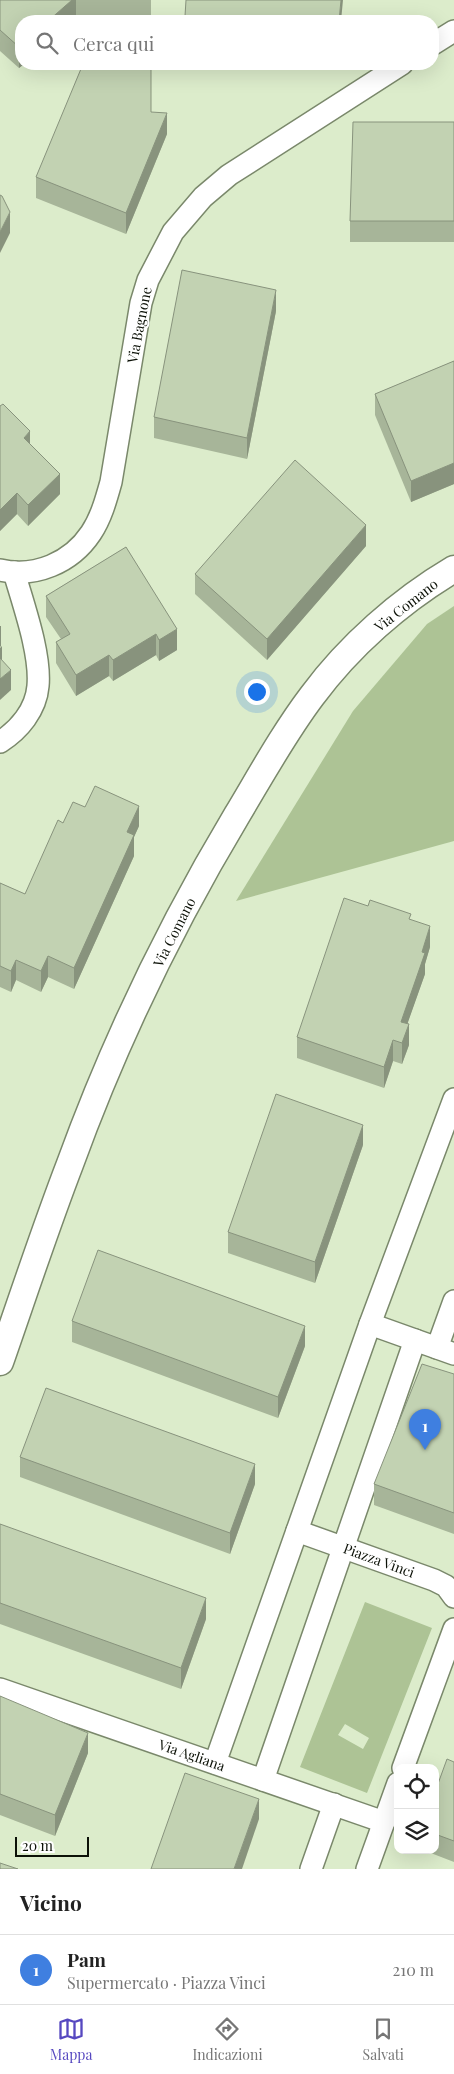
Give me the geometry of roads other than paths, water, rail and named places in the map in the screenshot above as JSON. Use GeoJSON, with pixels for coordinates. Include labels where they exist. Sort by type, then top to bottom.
{"type":"FeatureCollection","features":[{"type":"Feature","properties":{"kind":"street"},"geometry":{"type":"LineString","coordinates":[[439,40],[454,31]]}},
{"type":"Feature","properties":{"kind":"street","name":"Via Bagnone"},"geometry":{"type":"LineString","coordinates":[[0,742],[22,723],[33,706],[38,686],[32,638],[7,571],[31,572],[48,568],[71,554],[92,532],[102,510],[114,466],[141,303],[154,267],[173,232],[203,197],[229,175],[391,70]]}},
{"type":"Feature","properties":{"kind":"street","name":"Via Comano"},"geometry":{"type":"LineString","coordinates":[[0,1362],[70,1163],[103,1081],[143,992],[219,846],[290,729],[323,682],[380,624],[402,605],[454,569]]}},
{"type":"Feature","properties":{"kind":"street"},"geometry":{"type":"LineString","coordinates":[[215,1763],[370,1324],[454,1099]]}},
{"type":"Feature","properties":{"kind":"street"},"geometry":{"type":"LineString","coordinates":[[370,1324],[445,1351],[454,1301]]}},
{"type":"Feature","properties":{"kind":"street"},"geometry":{"type":"LineString","coordinates":[[263,1780],[414,1340]]}},
{"type":"Feature","properties":{"kind":"street","name":"Piazza Vinci"},"geometry":{"type":"LineString","coordinates":[[297,1532],[442,1583],[452,1592],[454,1597]]}},
{"type":"Feature","properties":{"kind":"street"},"geometry":{"type":"LineString","coordinates":[[404,1764],[454,1630]]}},
{"type":"Feature","properties":{"kind":"street","name":"Via Agliana"},"geometry":{"type":"LineString","coordinates":[[0,1688],[384,1822]]}},
{"type":"Feature","properties":{"kind":"street"},"geometry":{"type":"LineString","coordinates":[[367,1869],[394,1794]]}},
{"type":"Feature","properties":{"kind":"street"},"geometry":{"type":"LineString","coordinates":[[311,1869],[334,1804]]}},
{"type":"Feature","properties":{"kind":"place","name":"Pam"},"geometry":{"type":"Point","coordinates":[425,1450]}}]}
